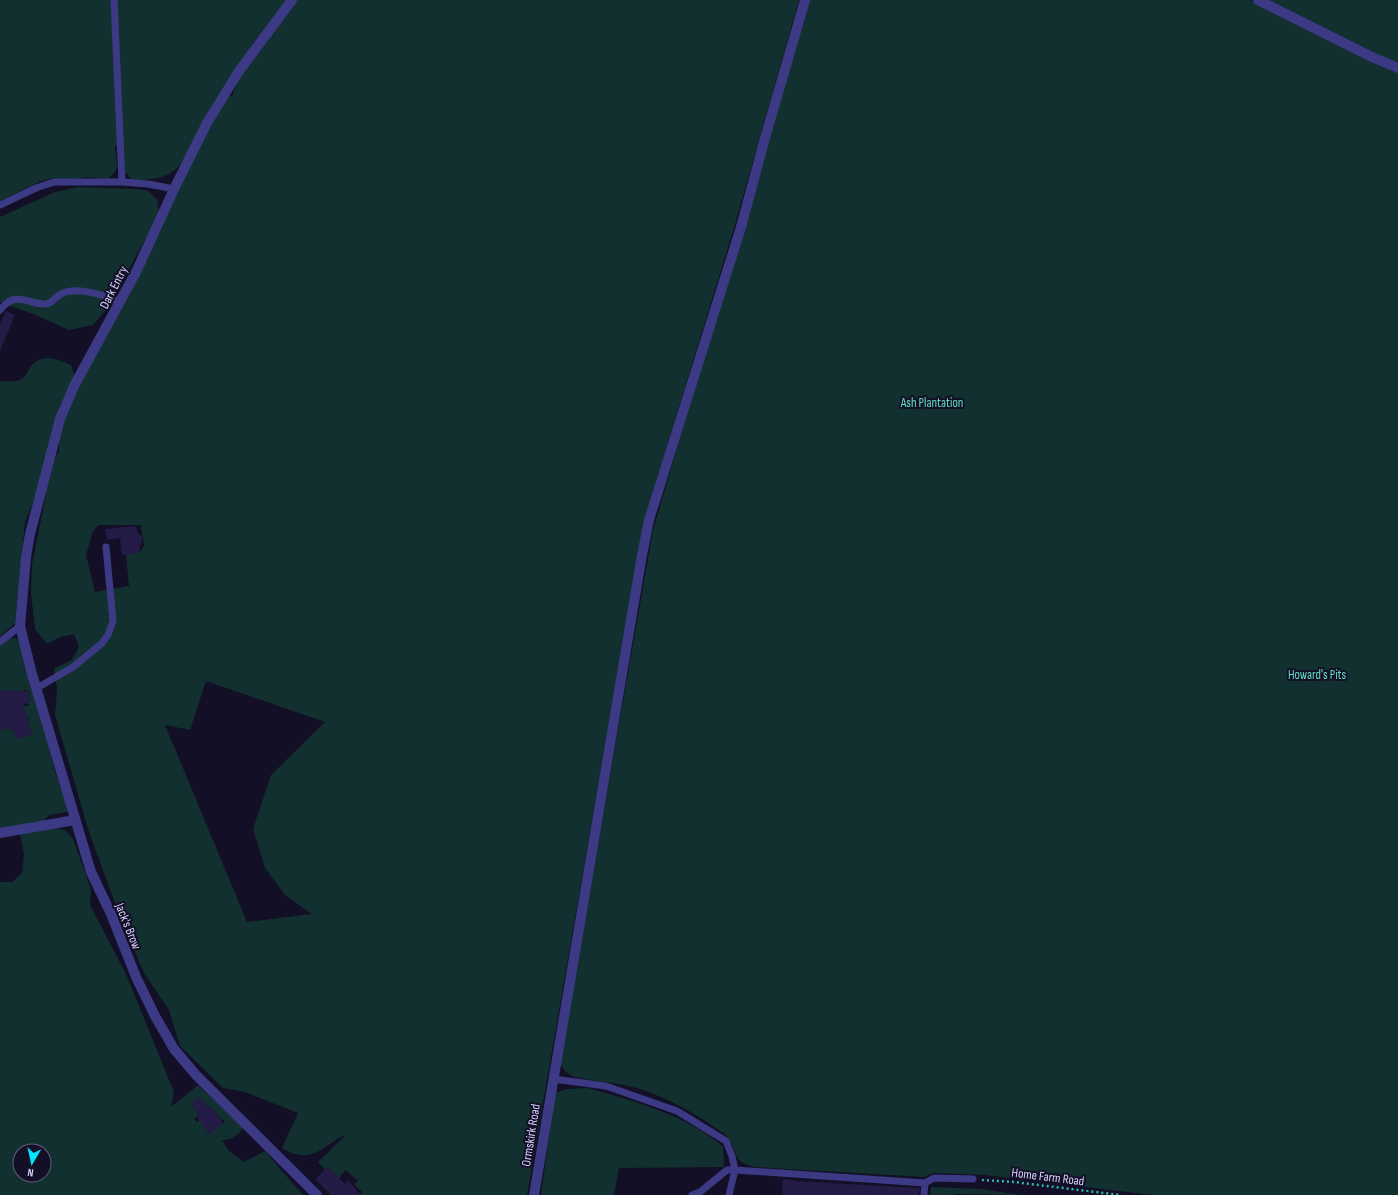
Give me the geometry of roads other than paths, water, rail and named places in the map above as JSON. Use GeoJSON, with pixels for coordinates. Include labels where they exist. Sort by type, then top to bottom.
{"type":"FeatureCollection","features":[{"type":"Feature","properties":{"kind":"street","name":"Dark Entry"},"geometry":{"type":"LineString","coordinates":[[22,611],[26,557],[30,534],[60,419],[74,386],[136,272],[174,188],[207,123],[239,71],[292,0]]}},
{"type":"Feature","properties":{"kind":"street","name":"Ormskirk Road"},"geometry":{"type":"LineString","coordinates":[[534,1195],[649,520],[741,227],[805,0]]}},
{"type":"Feature","properties":{"kind":"street"},"geometry":{"type":"LineString","coordinates":[[1258,0],[1372,57],[1398,68]]}},
{"type":"Feature","properties":{"kind":"street","name":"Jack's Brow"},"geometry":{"type":"LineString","coordinates":[[22,611],[20,626],[91,872],[111,914],[136,977],[155,1016],[174,1049],[196,1075],[317,1195]]}},
{"type":"Feature","properties":{"kind":"street"},"geometry":{"type":"LineString","coordinates":[[0,833],[75,820]]}},
{"type":"Feature","properties":{"kind":"lane"},"geometry":{"type":"LineString","coordinates":[[114,0],[122,182]]}},
{"type":"Feature","properties":{"kind":"lane"},"geometry":{"type":"LineString","coordinates":[[0,205],[36,188],[54,182],[122,182],[174,188]]}},
{"type":"Feature","properties":{"kind":"lane"},"geometry":{"type":"LineString","coordinates":[[0,310],[4,305],[18,299],[46,304],[61,294],[76,292],[94,293],[120,302]]}},
{"type":"Feature","properties":{"kind":"lane"},"geometry":{"type":"LineString","coordinates":[[37,688],[73,667],[101,644],[108,635],[113,621],[106,547]]}},
{"type":"Feature","properties":{"kind":"lane"},"geometry":{"type":"LineString","coordinates":[[0,642],[20,626]]}},
{"type":"Feature","properties":{"kind":"lane"},"geometry":{"type":"LineString","coordinates":[[553,1079],[606,1086],[677,1111],[726,1141],[732,1156],[734,1170],[729,1195]]}},
{"type":"Feature","properties":{"kind":"lane"},"geometry":{"type":"LineString","coordinates":[[692,1195],[700,1192],[727,1170],[925,1183],[934,1178],[973,1179]]}},
{"type":"Feature","properties":{"kind":"lane"},"geometry":{"type":"LineString","coordinates":[[924,1195],[925,1183]]}},
{"type":"Feature","properties":{"kind":"park label","name":"Ash Plantation"},"geometry":{"type":"Point","coordinates":[932,402]}},
{"type":"Feature","properties":{"kind":"park label","name":"Howard's Pits"},"geometry":{"type":"Point","coordinates":[1317,674]}}]}
